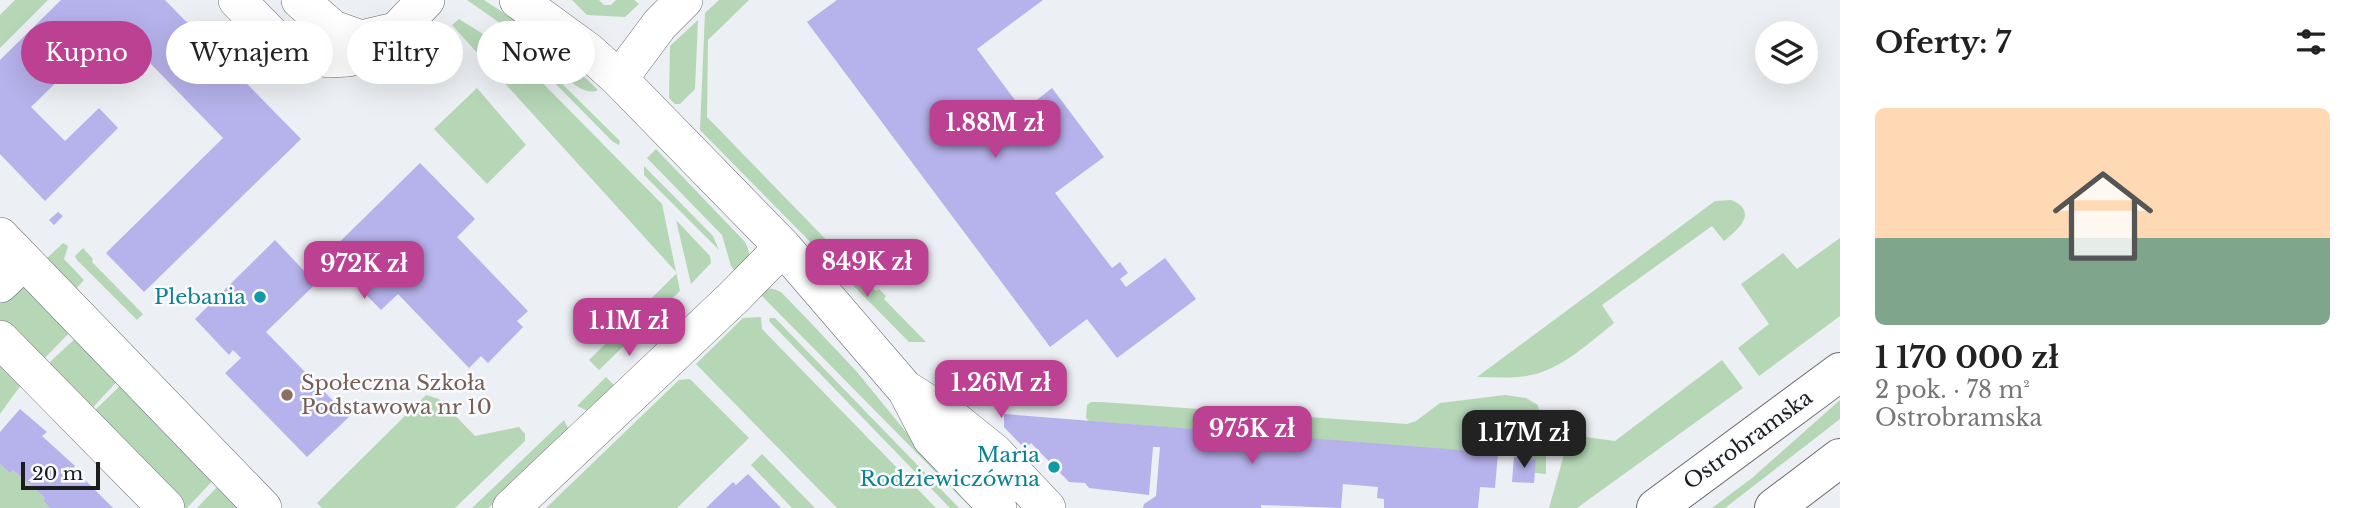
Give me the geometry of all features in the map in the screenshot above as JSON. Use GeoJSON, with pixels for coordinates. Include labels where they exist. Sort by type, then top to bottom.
{"type":"FeatureCollection","features":[{"type":"Feature","properties":{"kind":"main road","name":"Ostrobramska"},"geometry":{"type":"LineString","coordinates":[[1656,508],[1840,372]]}},
{"type":"Feature","properties":{"kind":"main road"},"geometry":{"type":"LineString","coordinates":[[1774,508],[1840,458]]}},
{"type":"Feature","properties":{"kind":"street"},"geometry":{"type":"LineString","coordinates":[[237,0],[281,45],[301,54],[347,58]]}},
{"type":"Feature","properties":{"kind":"street"},"geometry":{"type":"LineString","coordinates":[[300,0],[333,29],[347,34]]}},
{"type":"Feature","properties":{"kind":"street"},"geometry":{"type":"LineString","coordinates":[[406,21],[426,0]]}},
{"type":"Feature","properties":{"kind":"street"},"geometry":{"type":"LineString","coordinates":[[517,0],[588,51],[619,79],[783,247],[906,390],[930,438],[998,508]]}},
{"type":"Feature","properties":{"kind":"street"},"geometry":{"type":"LineString","coordinates":[[619,79],[660,24],[684,0]]}},
{"type":"Feature","properties":{"kind":"street"},"geometry":{"type":"LineString","coordinates":[[512,508],[725,306],[783,247]]}},
{"type":"Feature","properties":{"kind":"street"},"geometry":{"type":"LineString","coordinates":[[8,260],[263,508]]}},
{"type":"Feature","properties":{"kind":"street"},"geometry":{"type":"LineString","coordinates":[[0,339],[166,508]]}},
{"type":"Feature","properties":{"kind":"street"},"geometry":{"type":"LineString","coordinates":[[906,390],[953,419],[994,452],[1047,508]]}},
{"type":"Feature","properties":{"kind":"green space"},"geometry":{"type":"Polygon","coordinates":[[[15,0],[48,0],[27,21],[21,21],[21,27],[0,48],[0,15],[15,0]]]}},
{"type":"Feature","properties":{"kind":"green space"},"geometry":{"type":"Polygon","coordinates":[[[467,0],[484,0],[516,21],[497,21],[467,0]]]}},
{"type":"Feature","properties":{"kind":"green space"},"geometry":{"type":"Polygon","coordinates":[[[572,0],[599,0],[604,5],[611,5],[616,0],[634,0],[639,4],[625,17],[587,15],[572,0]]]}},
{"type":"Feature","properties":{"kind":"green space"},"geometry":{"type":"Polygon","coordinates":[[[719,0],[749,0],[708,40],[707,117],[876,291],[879,289],[886,296],[884,299],[926,342],[909,342],[700,130],[705,13],[719,0]]]}},
{"type":"Feature","properties":{"kind":"green space"},"geometry":{"type":"Polygon","coordinates":[[[698,20],[695,89],[680,104],[675,104],[669,98],[670,46],[698,20]]]}},
{"type":"Feature","properties":{"kind":"green space"},"geometry":{"type":"Polygon","coordinates":[[[463,21],[477,30],[477,53],[463,37],[463,21]]]}},
{"type":"Feature","properties":{"kind":"green space"},"geometry":{"type":"Polygon","coordinates":[[[506,84],[544,84],[662,204],[676,272],[506,84]]]}},
{"type":"Feature","properties":{"kind":"green space"},"geometry":{"type":"Polygon","coordinates":[[[556,84],[562,84],[620,141],[619,145],[556,84]]]}},
{"type":"Feature","properties":{"kind":"green space"},"geometry":{"type":"Polygon","coordinates":[[[592,84],[598,90],[583,90],[576,85],[592,84]]]}},
{"type":"Feature","properties":{"kind":"green space"},"geometry":{"type":"Polygon","coordinates":[[[477,88],[526,145],[487,184],[434,129],[477,88]]]}},
{"type":"Feature","properties":{"kind":"green space"},"geometry":{"type":"Polygon","coordinates":[[[656,149],[745,242],[749,260],[739,276],[731,266],[722,235],[647,158],[656,149]]]}},
{"type":"Feature","properties":{"kind":"green space"},"geometry":{"type":"Polygon","coordinates":[[[644,166],[713,236],[719,250],[644,175],[644,166]]]}},
{"type":"Feature","properties":{"kind":"green space"},"geometry":{"type":"Polygon","coordinates":[[[1731,200],[1740,205],[1745,215],[1735,232],[1724,241],[1712,226],[1602,305],[1614,323],[1575,354],[1554,367],[1531,375],[1477,377],[1715,201],[1731,200]]]}},
{"type":"Feature","properties":{"kind":"green space"},"geometry":{"type":"Polygon","coordinates":[[[676,220],[710,256],[711,263],[691,284],[676,220]]]}},
{"type":"Feature","properties":{"kind":"green space"},"geometry":{"type":"Polygon","coordinates":[[[1840,238],[1840,316],[1759,376],[1738,348],[1769,324],[1741,284],[1783,253],[1797,269],[1840,238]]]}},
{"type":"Feature","properties":{"kind":"green space"},"geometry":{"type":"Polygon","coordinates":[[[63,243],[68,246],[64,259],[84,280],[73,292],[46,259],[63,243]]]}},
{"type":"Feature","properties":{"kind":"green space"},"geometry":{"type":"Polygon","coordinates":[[[83,248],[93,259],[92,262],[143,314],[137,320],[77,260],[75,256],[83,248]]]}},
{"type":"Feature","properties":{"kind":"green space"},"geometry":{"type":"Polygon","coordinates":[[[676,274],[680,291],[599,370],[589,360],[676,274]]]}},
{"type":"Feature","properties":{"kind":"green space"},"geometry":{"type":"Polygon","coordinates":[[[27,282],[74,328],[38,365],[0,328],[0,297],[27,282]]]}},
{"type":"Feature","properties":{"kind":"green space"},"geometry":{"type":"Polygon","coordinates":[[[763,288],[781,292],[857,372],[906,432],[980,508],[971,508],[759,293],[763,288]]]}},
{"type":"Feature","properties":{"kind":"green space"},"geometry":{"type":"Polygon","coordinates":[[[761,317],[762,329],[936,508],[837,508],[696,364],[743,318],[761,317]]]}},
{"type":"Feature","properties":{"kind":"green space"},"geometry":{"type":"Polygon","coordinates":[[[770,318],[775,318],[959,508],[950,508],[769,321],[770,318]]]}},
{"type":"Feature","properties":{"kind":"green space"},"geometry":{"type":"Polygon","coordinates":[[[80,334],[121,377],[85,416],[46,375],[50,362],[80,334]]]}},
{"type":"Feature","properties":{"kind":"green space"},"geometry":{"type":"Polygon","coordinates":[[[0,351],[26,378],[0,414],[0,351]]]}},
{"type":"Feature","properties":{"kind":"green space"},"geometry":{"type":"Polygon","coordinates":[[[1722,360],[1743,388],[1577,508],[1549,508],[1571,435],[1615,441],[1722,360]]]}},
{"type":"Feature","properties":{"kind":"green space"},"geometry":{"type":"Polygon","coordinates":[[[606,377],[620,391],[590,412],[577,406],[606,377]]]}},
{"type":"Feature","properties":{"kind":"green space"},"geometry":{"type":"Polygon","coordinates":[[[690,379],[749,438],[677,508],[546,508],[679,380],[690,379]]]}},
{"type":"Feature","properties":{"kind":"green space"},"geometry":{"type":"Polygon","coordinates":[[[124,382],[217,476],[187,508],[177,508],[89,416],[124,382]]]}},
{"type":"Feature","properties":{"kind":"green space"},"geometry":{"type":"Polygon","coordinates":[[[426,395],[439,399],[475,436],[519,427],[525,434],[525,441],[455,508],[322,508],[317,503],[426,395]]]}},
{"type":"Feature","properties":{"kind":"green space"},"geometry":{"type":"Polygon","coordinates":[[[1505,395],[1526,398],[1538,405],[1546,449],[1546,474],[1526,472],[1526,457],[1089,421],[1086,418],[1087,405],[1101,402],[1407,424],[1416,421],[1440,403],[1505,395]]]}},
{"type":"Feature","properties":{"kind":"green space"},"geometry":{"type":"Polygon","coordinates":[[[1840,400],[1840,419],[1725,508],[1712,508],[1752,478],[1840,400]]]}},
{"type":"Feature","properties":{"kind":"green space"},"geometry":{"type":"Polygon","coordinates":[[[564,420],[569,430],[511,489],[488,508],[472,508],[564,420]]]}},
{"type":"Feature","properties":{"kind":"green space"},"geometry":{"type":"Polygon","coordinates":[[[762,454],[815,508],[792,508],[751,465],[762,454]]]}},
{"type":"Feature","properties":{"kind":"green space"},"geometry":{"type":"Polygon","coordinates":[[[0,464],[10,473],[13,470],[45,498],[43,501],[50,508],[0,508],[0,464]]]}},
{"type":"Feature","properties":{"kind":"green space"},"geometry":{"type":"Polygon","coordinates":[[[219,485],[246,508],[197,508],[219,485]]]}},
{"type":"Feature","properties":{"kind":"building"},"geometry":{"type":"Polygon","coordinates":[[[61,0],[165,0],[186,21],[166,21],[166,79],[152,65],[152,21],[40,21],[61,0]]]}},
{"type":"Feature","properties":{"kind":"building"},"geometry":{"type":"Polygon","coordinates":[[[837,0],[1043,0],[977,49],[1023,111],[1052,88],[1104,157],[1055,193],[1112,268],[1120,262],[1128,273],[1120,279],[1126,287],[1165,258],[1196,299],[1117,358],[1087,319],[1050,347],[807,22],[837,0]]]}},
{"type":"Feature","properties":{"kind":"building"},"geometry":{"type":"Polygon","coordinates":[[[21,39],[21,84],[55,84],[31,107],[65,141],[99,108],[118,128],[45,201],[0,154],[0,60],[21,39]]]}},
{"type":"Feature","properties":{"kind":"building"},"geometry":{"type":"Polygon","coordinates":[[[170,84],[247,84],[301,139],[144,292],[106,253],[223,138],[170,84]]]}},
{"type":"Feature","properties":{"kind":"building"},"geometry":{"type":"Polygon","coordinates":[[[420,163],[475,219],[457,237],[528,311],[517,321],[523,327],[488,363],[481,356],[469,368],[398,294],[381,310],[336,264],[266,332],[349,417],[307,457],[225,373],[241,358],[233,350],[229,355],[195,319],[275,240],[307,274],[420,163]]]}},
{"type":"Feature","properties":{"kind":"building"},"geometry":{"type":"Polygon","coordinates":[[[58,212],[63,216],[54,225],[49,220],[58,212]]]}},
{"type":"Feature","properties":{"kind":"building"},"geometry":{"type":"Polygon","coordinates":[[[20,409],[47,432],[42,436],[75,466],[73,468],[113,508],[50,508],[43,501],[45,498],[13,470],[10,473],[0,464],[0,432],[20,409]]]}},
{"type":"Feature","properties":{"kind":"building"},"geometry":{"type":"Polygon","coordinates":[[[1004,414],[1498,453],[1495,488],[1480,487],[1478,508],[1384,508],[1384,499],[1377,498],[1378,487],[1343,484],[1341,508],[1261,505],[1261,508],[1143,508],[1144,504],[1156,496],[1160,447],[1153,447],[1149,495],[1089,488],[1085,483],[1069,482],[1031,443],[1025,449],[1004,427],[1004,414]]]}},
{"type":"Feature","properties":{"kind":"building"},"geometry":{"type":"Polygon","coordinates":[[[1514,457],[1536,459],[1534,483],[1512,482],[1514,457]]]}},
{"type":"Feature","properties":{"kind":"building"},"geometry":{"type":"Polygon","coordinates":[[[748,474],[781,508],[706,508],[733,482],[736,485],[748,474]]]}},
{"type":"Feature","properties":{"kind":"place","name":"Plebania"},"geometry":{"type":"Point","coordinates":[260,297]}},
{"type":"Feature","properties":{"kind":"place","name":"Społeczna Szkoła Podstawowa nr 10"},"geometry":{"type":"Point","coordinates":[287,395]}},
{"type":"Feature","properties":{"kind":"place","name":"Maria Rodziewiczówna"},"geometry":{"type":"Point","coordinates":[1054,467]}}]}
